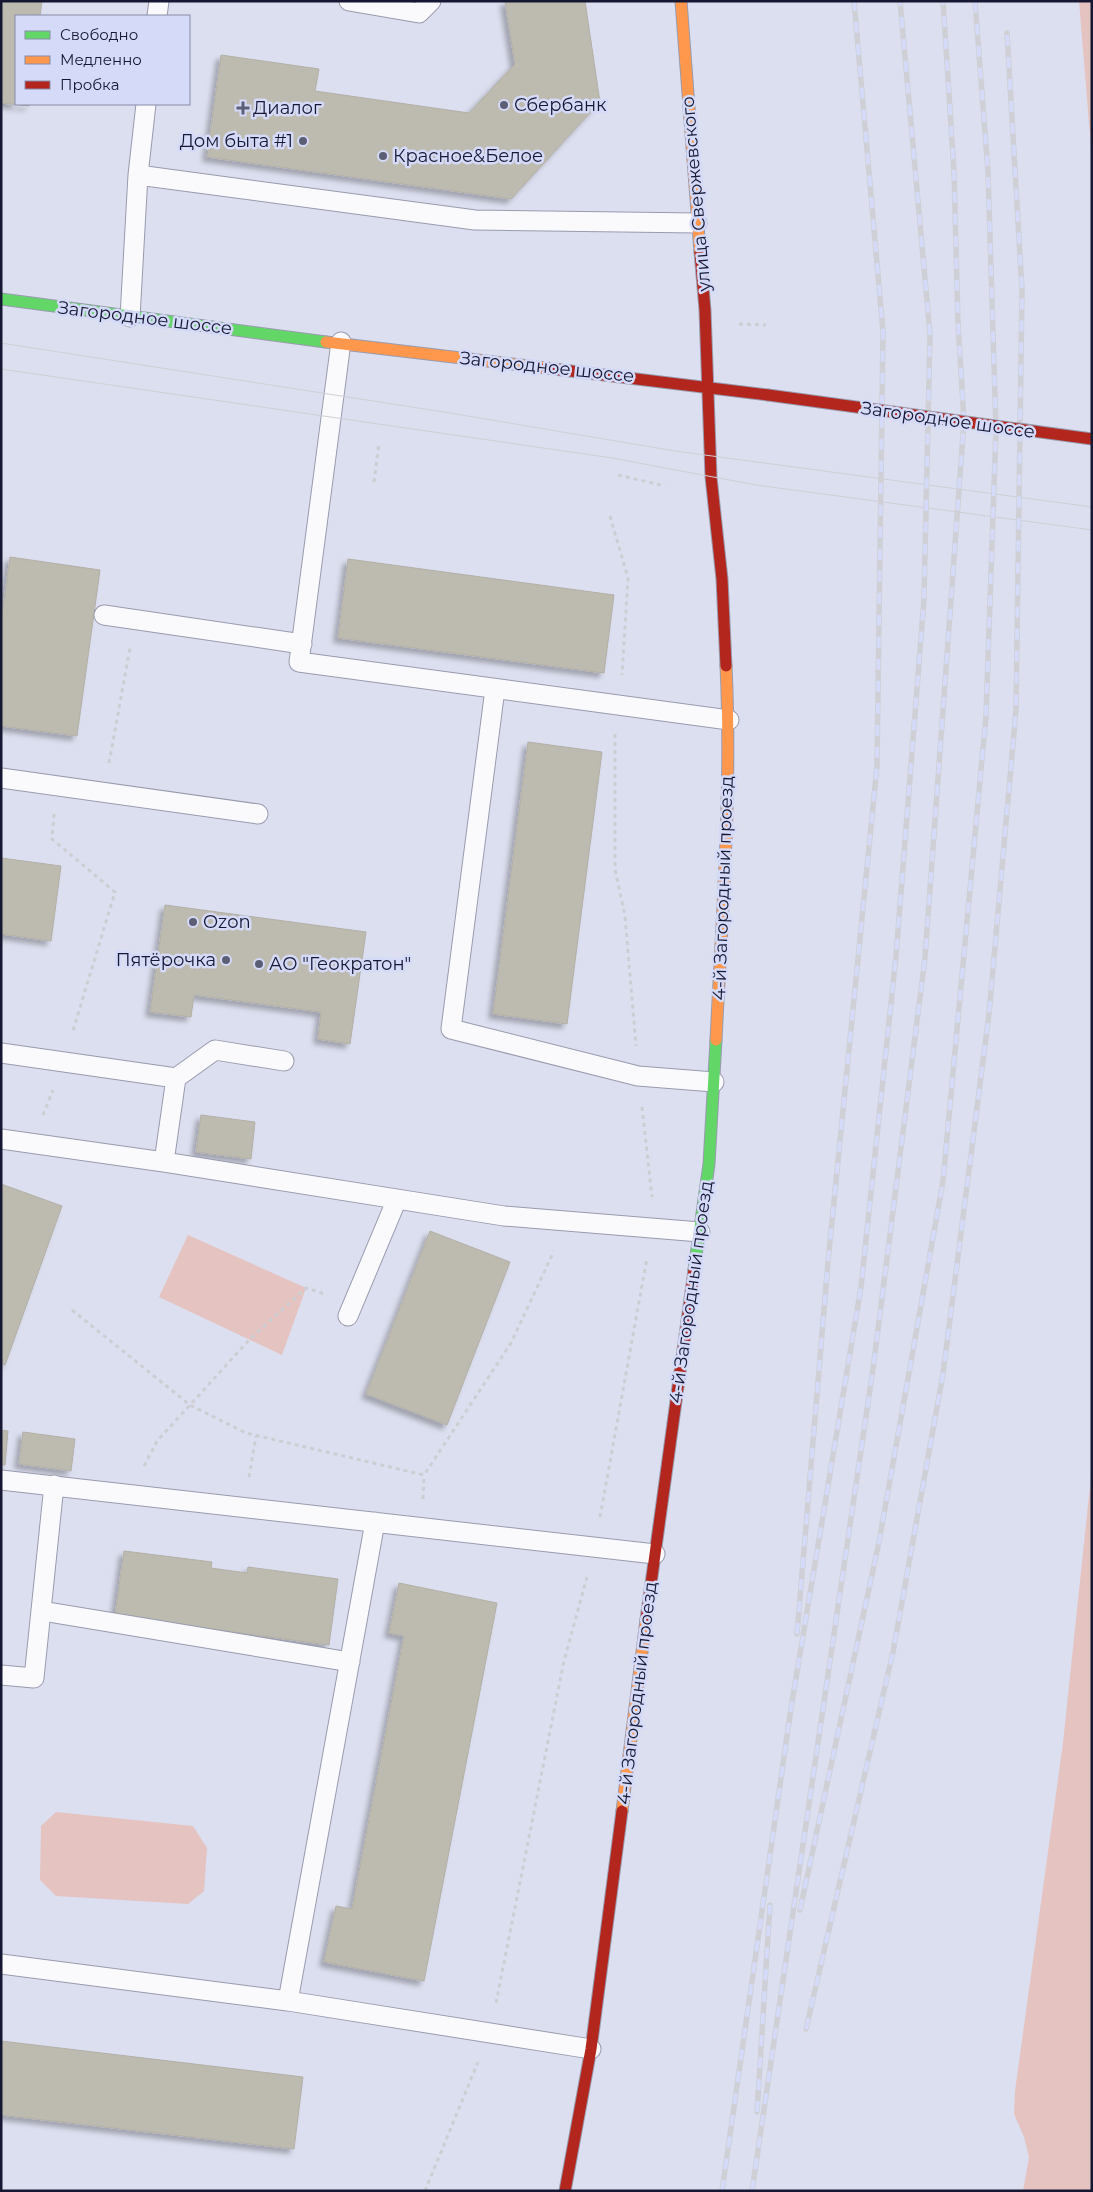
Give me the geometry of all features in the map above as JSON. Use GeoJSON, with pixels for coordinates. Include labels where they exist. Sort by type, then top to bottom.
{"type":"FeatureCollection","features":[{"type":"Feature","properties":{"kind":"street","name":"улица Свержевского"},"geometry":{"type":"LineString","coordinates":[[681,1],[705,310],[708,386]]}},
{"type":"Feature","properties":{"kind":"street","name":"Загородное шоссе"},"geometry":{"type":"LineString","coordinates":[[1,299],[130,317],[708,386],[1092,439]]}},
{"type":"Feature","properties":{"kind":"street","name":"4-й Загородный проезд"},"geometry":{"type":"LineString","coordinates":[[565,2191],[591,2049],[655,1554],[709,1164],[723,902],[730,720],[722,579],[712,484],[708,386]]}},
{"type":"Feature","properties":{"kind":"lane"},"geometry":{"type":"LineString","coordinates":[[157,15],[159,1]]}},
{"type":"Feature","properties":{"kind":"lane"},"geometry":{"type":"LineString","coordinates":[[349,1],[419,13],[431,1]]}},
{"type":"Feature","properties":{"kind":"lane"},"geometry":{"type":"LineString","coordinates":[[130,317],[138,175],[146,105]]}},
{"type":"Feature","properties":{"kind":"lane"},"geometry":{"type":"LineString","coordinates":[[138,175],[475,220],[697,223]]}},
{"type":"Feature","properties":{"kind":"lane"},"geometry":{"type":"LineString","coordinates":[[341,342],[299,662],[730,720]]}},
{"type":"Feature","properties":{"kind":"lane"},"geometry":{"type":"LineString","coordinates":[[104,615],[302,644]]}},
{"type":"Feature","properties":{"kind":"lane"},"geometry":{"type":"LineString","coordinates":[[495,689],[451,1029],[638,1076],[714,1082]]}},
{"type":"Feature","properties":{"kind":"lane"},"geometry":{"type":"LineString","coordinates":[[1,778],[258,814]]}},
{"type":"Feature","properties":{"kind":"lane"},"geometry":{"type":"LineString","coordinates":[[1,1053],[176,1078],[215,1050],[284,1061]]}},
{"type":"Feature","properties":{"kind":"lane"},"geometry":{"type":"LineString","coordinates":[[164,1162],[176,1078]]}},
{"type":"Feature","properties":{"kind":"lane"},"geometry":{"type":"LineString","coordinates":[[1,1139],[164,1162],[504,1216],[700,1232]]}},
{"type":"Feature","properties":{"kind":"lane"},"geometry":{"type":"LineString","coordinates":[[348,1316],[397,1199]]}},
{"type":"Feature","properties":{"kind":"lane"},"geometry":{"type":"LineString","coordinates":[[1,1480],[655,1554]]}},
{"type":"Feature","properties":{"kind":"lane"},"geometry":{"type":"LineString","coordinates":[[1,1675],[34,1678],[54,1485]]}},
{"type":"Feature","properties":{"kind":"lane"},"geometry":{"type":"LineString","coordinates":[[288,2001],[375,1522]]}},
{"type":"Feature","properties":{"kind":"lane"},"geometry":{"type":"LineString","coordinates":[[42,1611],[350,1662]]}},
{"type":"Feature","properties":{"kind":"lane"},"geometry":{"type":"LineString","coordinates":[[1,1964],[288,2001],[591,2049]]}},
{"type":"Feature","properties":{"kind":"path"},"geometry":{"type":"LineString","coordinates":[[374,482],[379,443]]}},
{"type":"Feature","properties":{"kind":"path"},"geometry":{"type":"LineString","coordinates":[[618,475],[666,486]]}},
{"type":"Feature","properties":{"kind":"path"},"geometry":{"type":"LineString","coordinates":[[425,2191],[490,2033],[564,1661],[595,1547],[654,1214],[638,1076],[625,916],[615,869],[614,744],[625,645],[628,578],[610,516]]}},
{"type":"Feature","properties":{"kind":"path"},"geometry":{"type":"LineString","coordinates":[[104,793],[135,620]]}},
{"type":"Feature","properties":{"kind":"path"},"geometry":{"type":"LineString","coordinates":[[32,1143],[64,1062],[115,892],[52,839],[58,786]]}},
{"type":"Feature","properties":{"kind":"path"},"geometry":{"type":"LineString","coordinates":[[72,1310],[190,1405],[246,1433],[424,1475],[511,1343],[568,1221]]}},
{"type":"Feature","properties":{"kind":"path"},"geometry":{"type":"LineString","coordinates":[[157,1441],[250,1339],[306,1288]]}},
{"type":"Feature","properties":{"kind":"path"},"geometry":{"type":"LineString","coordinates":[[249,1472],[256,1436]]}},
{"type":"Feature","properties":{"kind":"shaded area"},"geometry":{"type":"Polygon","coordinates":[[[1079,1],[1092,1],[1092,160],[1079,1]]]}},
{"type":"Feature","properties":{"kind":"shaded area"},"geometry":{"type":"Polygon","coordinates":[[[188,1235],[306,1288],[282,1355],[159,1297],[188,1235]]]}},
{"type":"Feature","properties":{"kind":"shaded area"},"geometry":{"type":"Polygon","coordinates":[[[1092,1467],[1092,2191],[1023,2191],[1029,2157],[1024,2137],[1014,2114],[1015,2091],[1063,1743],[1092,1467]]]}},
{"type":"Feature","properties":{"kind":"shaded area"},"geometry":{"type":"Polygon","coordinates":[[[56,1812],[193,1826],[207,1848],[204,1891],[188,1904],[56,1896],[40,1880],[41,1826],[56,1812]]]}},
{"type":"Feature","properties":{"kind":"building"},"geometry":{"type":"Polygon","coordinates":[[[1,1],[42,1],[40,15],[15,15],[15,104],[1,103],[1,1]]]}},
{"type":"Feature","properties":{"kind":"building"},"geometry":{"type":"Polygon","coordinates":[[[505,1],[585,1],[600,102],[511,199],[207,157],[221,55],[319,69],[315,91],[469,113],[515,64],[505,1]]]}},
{"type":"Feature","properties":{"kind":"building"},"geometry":{"type":"Polygon","coordinates":[[[10,557],[100,570],[77,736],[1,726],[1,623],[10,557]]]}},
{"type":"Feature","properties":{"kind":"building"},"geometry":{"type":"Polygon","coordinates":[[[348,559],[614,595],[604,673],[338,638],[348,559]]]}},
{"type":"Feature","properties":{"kind":"building"},"geometry":{"type":"Polygon","coordinates":[[[528,742],[602,752],[567,1024],[493,1014],[528,742]]]}},
{"type":"Feature","properties":{"kind":"building"},"geometry":{"type":"Polygon","coordinates":[[[1,858],[61,866],[51,941],[1,934],[1,858]]]}},
{"type":"Feature","properties":{"kind":"building","name":"АО \"Геократон\""},"geometry":{"type":"Polygon","coordinates":[[[165,905],[366,932],[350,1044],[318,1039],[321,1012],[194,995],[191,1017],[150,1012],[165,905]]]}},
{"type":"Feature","properties":{"kind":"building"},"geometry":{"type":"Polygon","coordinates":[[[201,1115],[255,1122],[251,1159],[196,1152],[201,1115]]]}},
{"type":"Feature","properties":{"kind":"building"},"geometry":{"type":"Polygon","coordinates":[[[1,1184],[62,1206],[5,1365],[1,1363],[1,1184]]]}},
{"type":"Feature","properties":{"kind":"building"},"geometry":{"type":"Polygon","coordinates":[[[430,1231],[510,1262],[447,1425],[366,1394],[430,1231]]]}},
{"type":"Feature","properties":{"kind":"building"},"geometry":{"type":"Polygon","coordinates":[[[1,1430],[8,1431],[5,1465],[1,1465],[1,1430]]]}},
{"type":"Feature","properties":{"kind":"building"},"geometry":{"type":"Polygon","coordinates":[[[23,1432],[75,1439],[71,1471],[19,1464],[23,1432]]]}},
{"type":"Feature","properties":{"kind":"building"},"geometry":{"type":"Polygon","coordinates":[[[124,1551],[212,1562],[211,1568],[247,1573],[248,1567],[338,1579],[329,1645],[115,1616],[124,1551]]]}},
{"type":"Feature","properties":{"kind":"building"},"geometry":{"type":"Polygon","coordinates":[[[399,1583],[497,1603],[424,1981],[324,1962],[336,1906],[352,1909],[404,1636],[389,1633],[399,1583]]]}},
{"type":"Feature","properties":{"kind":"building"},"geometry":{"type":"Polygon","coordinates":[[[1,2041],[303,2077],[294,2149],[1,2115],[1,2041]]]}},
{"type":"Feature","properties":{"kind":"tram line"},"geometry":{"type":"LineString","coordinates":[[1,343],[444,412],[675,451],[1092,507]]}},
{"type":"Feature","properties":{"kind":"tram line"},"geometry":{"type":"LineString","coordinates":[[1,369],[612,458],[756,485],[1092,530]]}},
{"type":"Feature","properties":{"kind":"railway"},"geometry":{"type":"LineString","coordinates":[[797,1634],[828,1262],[877,766],[883,332],[854,1]]}},
{"type":"Feature","properties":{"kind":"railway"},"geometry":{"type":"LineString","coordinates":[[722,2191],[791,1708],[861,1287],[896,956],[924,599],[930,334],[900,1]]}},
{"type":"Feature","properties":{"kind":"railway"},"geometry":{"type":"LineString","coordinates":[[752,2191],[873,1369],[925,958],[964,421],[958,323],[954,172],[943,1]]}},
{"type":"Feature","properties":{"kind":"railway"},"geometry":{"type":"LineString","coordinates":[[800,1910],[879,1542],[943,1181],[986,716],[996,429],[988,172],[975,1]]}},
{"type":"Feature","properties":{"kind":"railway"},"geometry":{"type":"LineString","coordinates":[[806,2029],[893,1652],[943,1374],[989,1014],[1016,710],[1022,290],[1007,33]]}},
{"type":"Feature","properties":{"kind":"railway"},"geometry":{"type":"LineString","coordinates":[[757,2112],[770,1905]]}},
{"type":"Feature","properties":{"kind":"traffic: fast"},"geometry":{"type":"LineString","coordinates":[[1,299],[326,342]]}},
{"type":"Feature","properties":{"kind":"traffic: fast"},"geometry":{"type":"LineString","coordinates":[[694,1270],[709,1164],[716,1040]]}},
{"type":"Feature","properties":{"kind":"traffic: slow"},"geometry":{"type":"LineString","coordinates":[[681,1],[700,252]]}},
{"type":"Feature","properties":{"kind":"traffic: slow"},"geometry":{"type":"LineString","coordinates":[[326,342],[546,368]]}},
{"type":"Feature","properties":{"kind":"traffic: slow"},"geometry":{"type":"LineString","coordinates":[[716,1040],[727,806],[728,713],[726,666]]}},
{"type":"Feature","properties":{"kind":"traffic: slow"},"geometry":{"type":"LineString","coordinates":[[622,1811],[646,1620]]}},
{"type":"Feature","properties":{"kind":"traffic: jam"},"geometry":{"type":"LineString","coordinates":[[700,252],[705,310],[711,477],[722,579],[726,666]]}},
{"type":"Feature","properties":{"kind":"traffic: jam"},"geometry":{"type":"LineString","coordinates":[[546,368],[768,395]]}},
{"type":"Feature","properties":{"kind":"traffic: jam"},"geometry":{"type":"LineString","coordinates":[[768,395],[1092,439]]}},
{"type":"Feature","properties":{"kind":"traffic: jam"},"geometry":{"type":"LineString","coordinates":[[646,1620],[694,1270]]}},
{"type":"Feature","properties":{"kind":"traffic: jam"},"geometry":{"type":"LineString","coordinates":[[565,2191],[591,2049],[622,1811]]}},
{"type":"Feature","properties":{"kind":"place","name":"Сбербанк"},"geometry":{"type":"Point","coordinates":[504,105]}},
{"type":"Feature","properties":{"kind":"place","name":"Диалог"},"geometry":{"type":"Point","coordinates":[243,108]}},
{"type":"Feature","properties":{"kind":"place","name":"Дом быта #1"},"geometry":{"type":"Point","coordinates":[303,141]}},
{"type":"Feature","properties":{"kind":"place","name":"Красное&Белое"},"geometry":{"type":"Point","coordinates":[383,156]}},
{"type":"Feature","properties":{"kind":"place","name":"Ozon"},"geometry":{"type":"Point","coordinates":[193,922]}},
{"type":"Feature","properties":{"kind":"place","name":"Пятёрочка"},"geometry":{"type":"Point","coordinates":[226,960]}},
{"type":"Feature","properties":{"kind":"place","name":"АО \"Геократон\""},"geometry":{"type":"Point","coordinates":[259,964]}}]}
